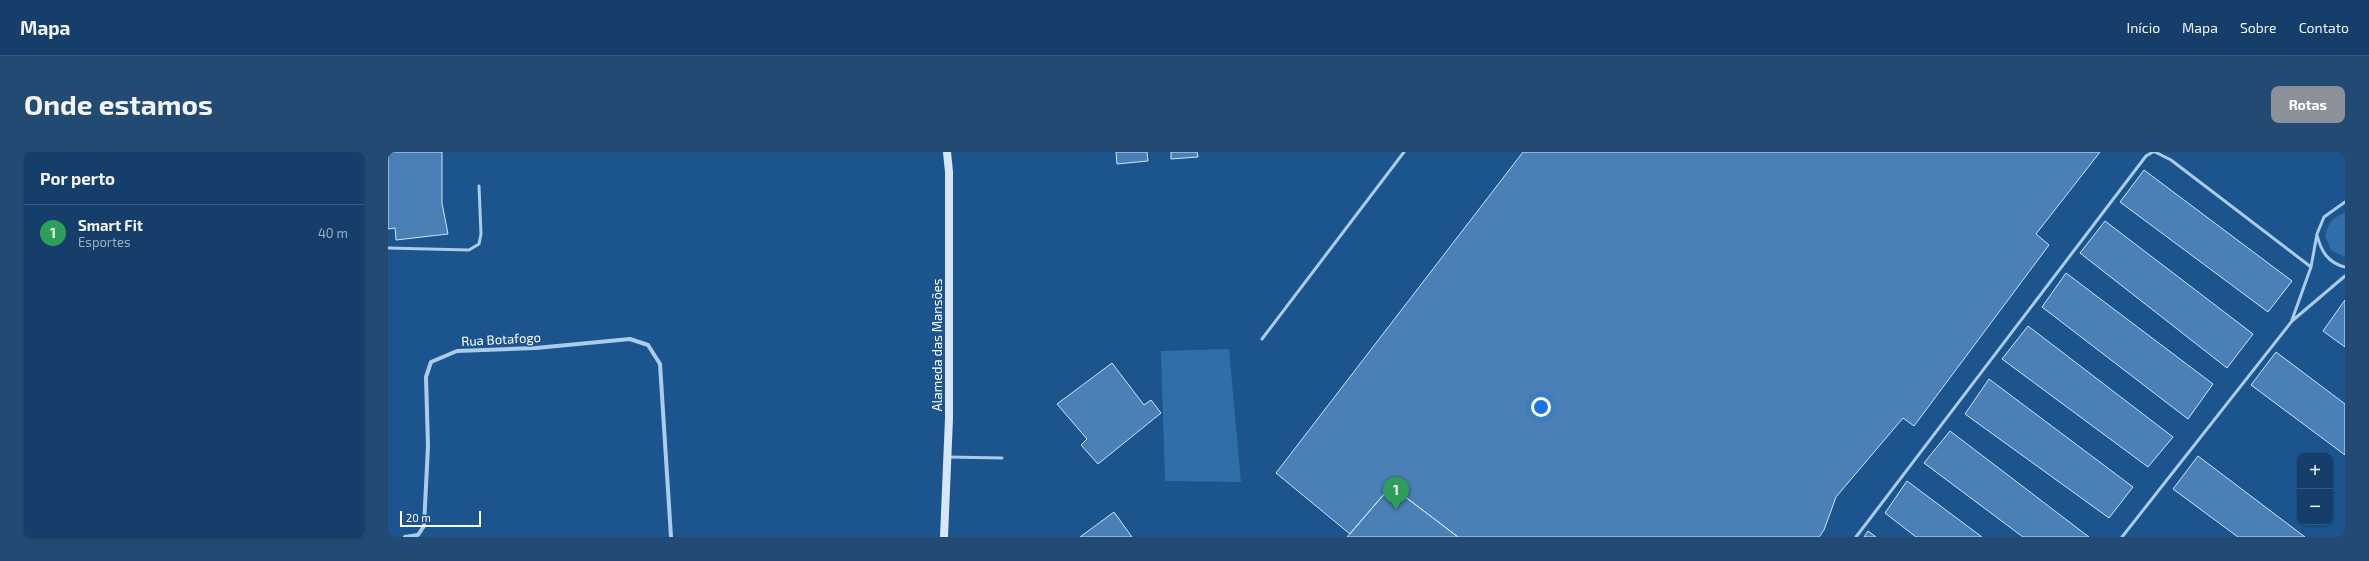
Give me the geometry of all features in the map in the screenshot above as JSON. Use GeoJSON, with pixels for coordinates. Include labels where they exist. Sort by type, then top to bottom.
{"type":"FeatureCollection","features":[{"type":"Feature","properties":{"kind":"street","name":"Alameda das Mansões"},"geometry":{"type":"LineString","coordinates":[[944,537],[948,457],[949,172],[947,152]]}},
{"type":"Feature","properties":{"kind":"street","name":"Rua Botafogo"},"geometry":{"type":"LineString","coordinates":[[405,537],[418,535],[424,526],[428,446],[426,377],[431,362],[457,350],[536,348],[618,340],[644,342],[652,349],[660,364],[671,537]]}},
{"type":"Feature","properties":{"kind":"lane"},"geometry":{"type":"LineString","coordinates":[[1262,339],[1404,152]]}},
{"type":"Feature","properties":{"kind":"lane"},"geometry":{"type":"LineString","coordinates":[[1856,537],[2146,156],[2154,152],[2171,160],[2312,267]]}},
{"type":"Feature","properties":{"kind":"lane"},"geometry":{"type":"LineString","coordinates":[[388,248],[469,250],[478,244],[481,234],[479,186]]}},
{"type":"Feature","properties":{"kind":"lane"},"geometry":{"type":"LineString","coordinates":[[2292,321],[2312,267],[2317,234],[2324,217],[2345,202]]}},
{"type":"Feature","properties":{"kind":"lane"},"geometry":{"type":"LineString","coordinates":[[2317,234],[2324,253],[2336,264],[2345,267]]}},
{"type":"Feature","properties":{"kind":"lane"},"geometry":{"type":"LineString","coordinates":[[2122,537],[2292,321],[2345,276]]}},
{"type":"Feature","properties":{"kind":"lane"},"geometry":{"type":"LineString","coordinates":[[948,457],[1002,458]]}},
{"type":"Feature","properties":{"kind":"shaded area"},"geometry":{"type":"Polygon","coordinates":[[[2345,213],[2345,257],[2331,250],[2325,236],[2332,221],[2337,216],[2345,213]]]}},
{"type":"Feature","properties":{"kind":"shaded area"},"geometry":{"type":"Polygon","coordinates":[[[1229,349],[1241,482],[1165,481],[1161,351],[1229,349]]]}},
{"type":"Feature","properties":{"kind":"building"},"geometry":{"type":"Polygon","coordinates":[[[388,152],[442,152],[442,203],[448,234],[396,240],[395,228],[388,229],[388,152]]]}},
{"type":"Feature","properties":{"kind":"building"},"geometry":{"type":"Polygon","coordinates":[[[1116,152],[1147,152],[1148,161],[1117,164],[1116,152]]]}},
{"type":"Feature","properties":{"kind":"building"},"geometry":{"type":"Polygon","coordinates":[[[1171,152],[1197,152],[1198,157],[1171,159],[1171,152]]]}},
{"type":"Feature","properties":{"kind":"building"},"geometry":{"type":"Polygon","coordinates":[[[1523,152],[2100,152],[2036,234],[2049,245],[1914,426],[1903,418],[1836,497],[1824,530],[1819,537],[1458,537],[1391,486],[1350,534],[1276,473],[1523,152]]]}},
{"type":"Feature","properties":{"kind":"building"},"geometry":{"type":"Polygon","coordinates":[[[2144,170],[2292,281],[2268,312],[2120,202],[2144,170]]]}},
{"type":"Feature","properties":{"kind":"building"},"geometry":{"type":"Polygon","coordinates":[[[2105,221],[2253,334],[2227,368],[2080,253],[2105,221]]]}},
{"type":"Feature","properties":{"kind":"building"},"geometry":{"type":"Polygon","coordinates":[[[2066,273],[2213,384],[2188,419],[2042,307],[2066,273]]]}},
{"type":"Feature","properties":{"kind":"building"},"geometry":{"type":"Polygon","coordinates":[[[2345,300],[2345,347],[2323,331],[2345,300]]]}},
{"type":"Feature","properties":{"kind":"building"},"geometry":{"type":"Polygon","coordinates":[[[2028,326],[2173,437],[2148,467],[2002,359],[2028,326]]]}},
{"type":"Feature","properties":{"kind":"building"},"geometry":{"type":"Polygon","coordinates":[[[2276,352],[2345,404],[2345,455],[2251,385],[2276,352]]]}},
{"type":"Feature","properties":{"kind":"building"},"geometry":{"type":"Polygon","coordinates":[[[1112,363],[1144,405],[1151,400],[1161,413],[1098,464],[1081,445],[1087,439],[1057,404],[1112,363]]]}},
{"type":"Feature","properties":{"kind":"building"},"geometry":{"type":"Polygon","coordinates":[[[1989,379],[2133,487],[2109,518],[1965,414],[1989,379]]]}},
{"type":"Feature","properties":{"kind":"building"},"geometry":{"type":"Polygon","coordinates":[[[1950,431],[2089,537],[2023,537],[1924,463],[1950,431]]]}},
{"type":"Feature","properties":{"kind":"building"},"geometry":{"type":"Polygon","coordinates":[[[2198,456],[2305,537],[2238,537],[2173,489],[2198,456]]]}},
{"type":"Feature","properties":{"kind":"building"},"geometry":{"type":"Polygon","coordinates":[[[1907,481],[1982,537],[1916,537],[1885,513],[1907,481]]]}},
{"type":"Feature","properties":{"kind":"building"},"geometry":{"type":"Polygon","coordinates":[[[1391,486],[1458,537],[1347,537],[1391,486]]]}},
{"type":"Feature","properties":{"kind":"building"},"geometry":{"type":"Polygon","coordinates":[[[1114,512],[1132,537],[1080,537],[1114,512]]]}},
{"type":"Feature","properties":{"kind":"building"},"geometry":{"type":"Polygon","coordinates":[[[1868,531],[1876,537],[1864,537],[1868,531]]]}},
{"type":"Feature","properties":{"kind":"place","name":"Smart Fit"},"geometry":{"type":"Point","coordinates":[1396,510]}}]}
